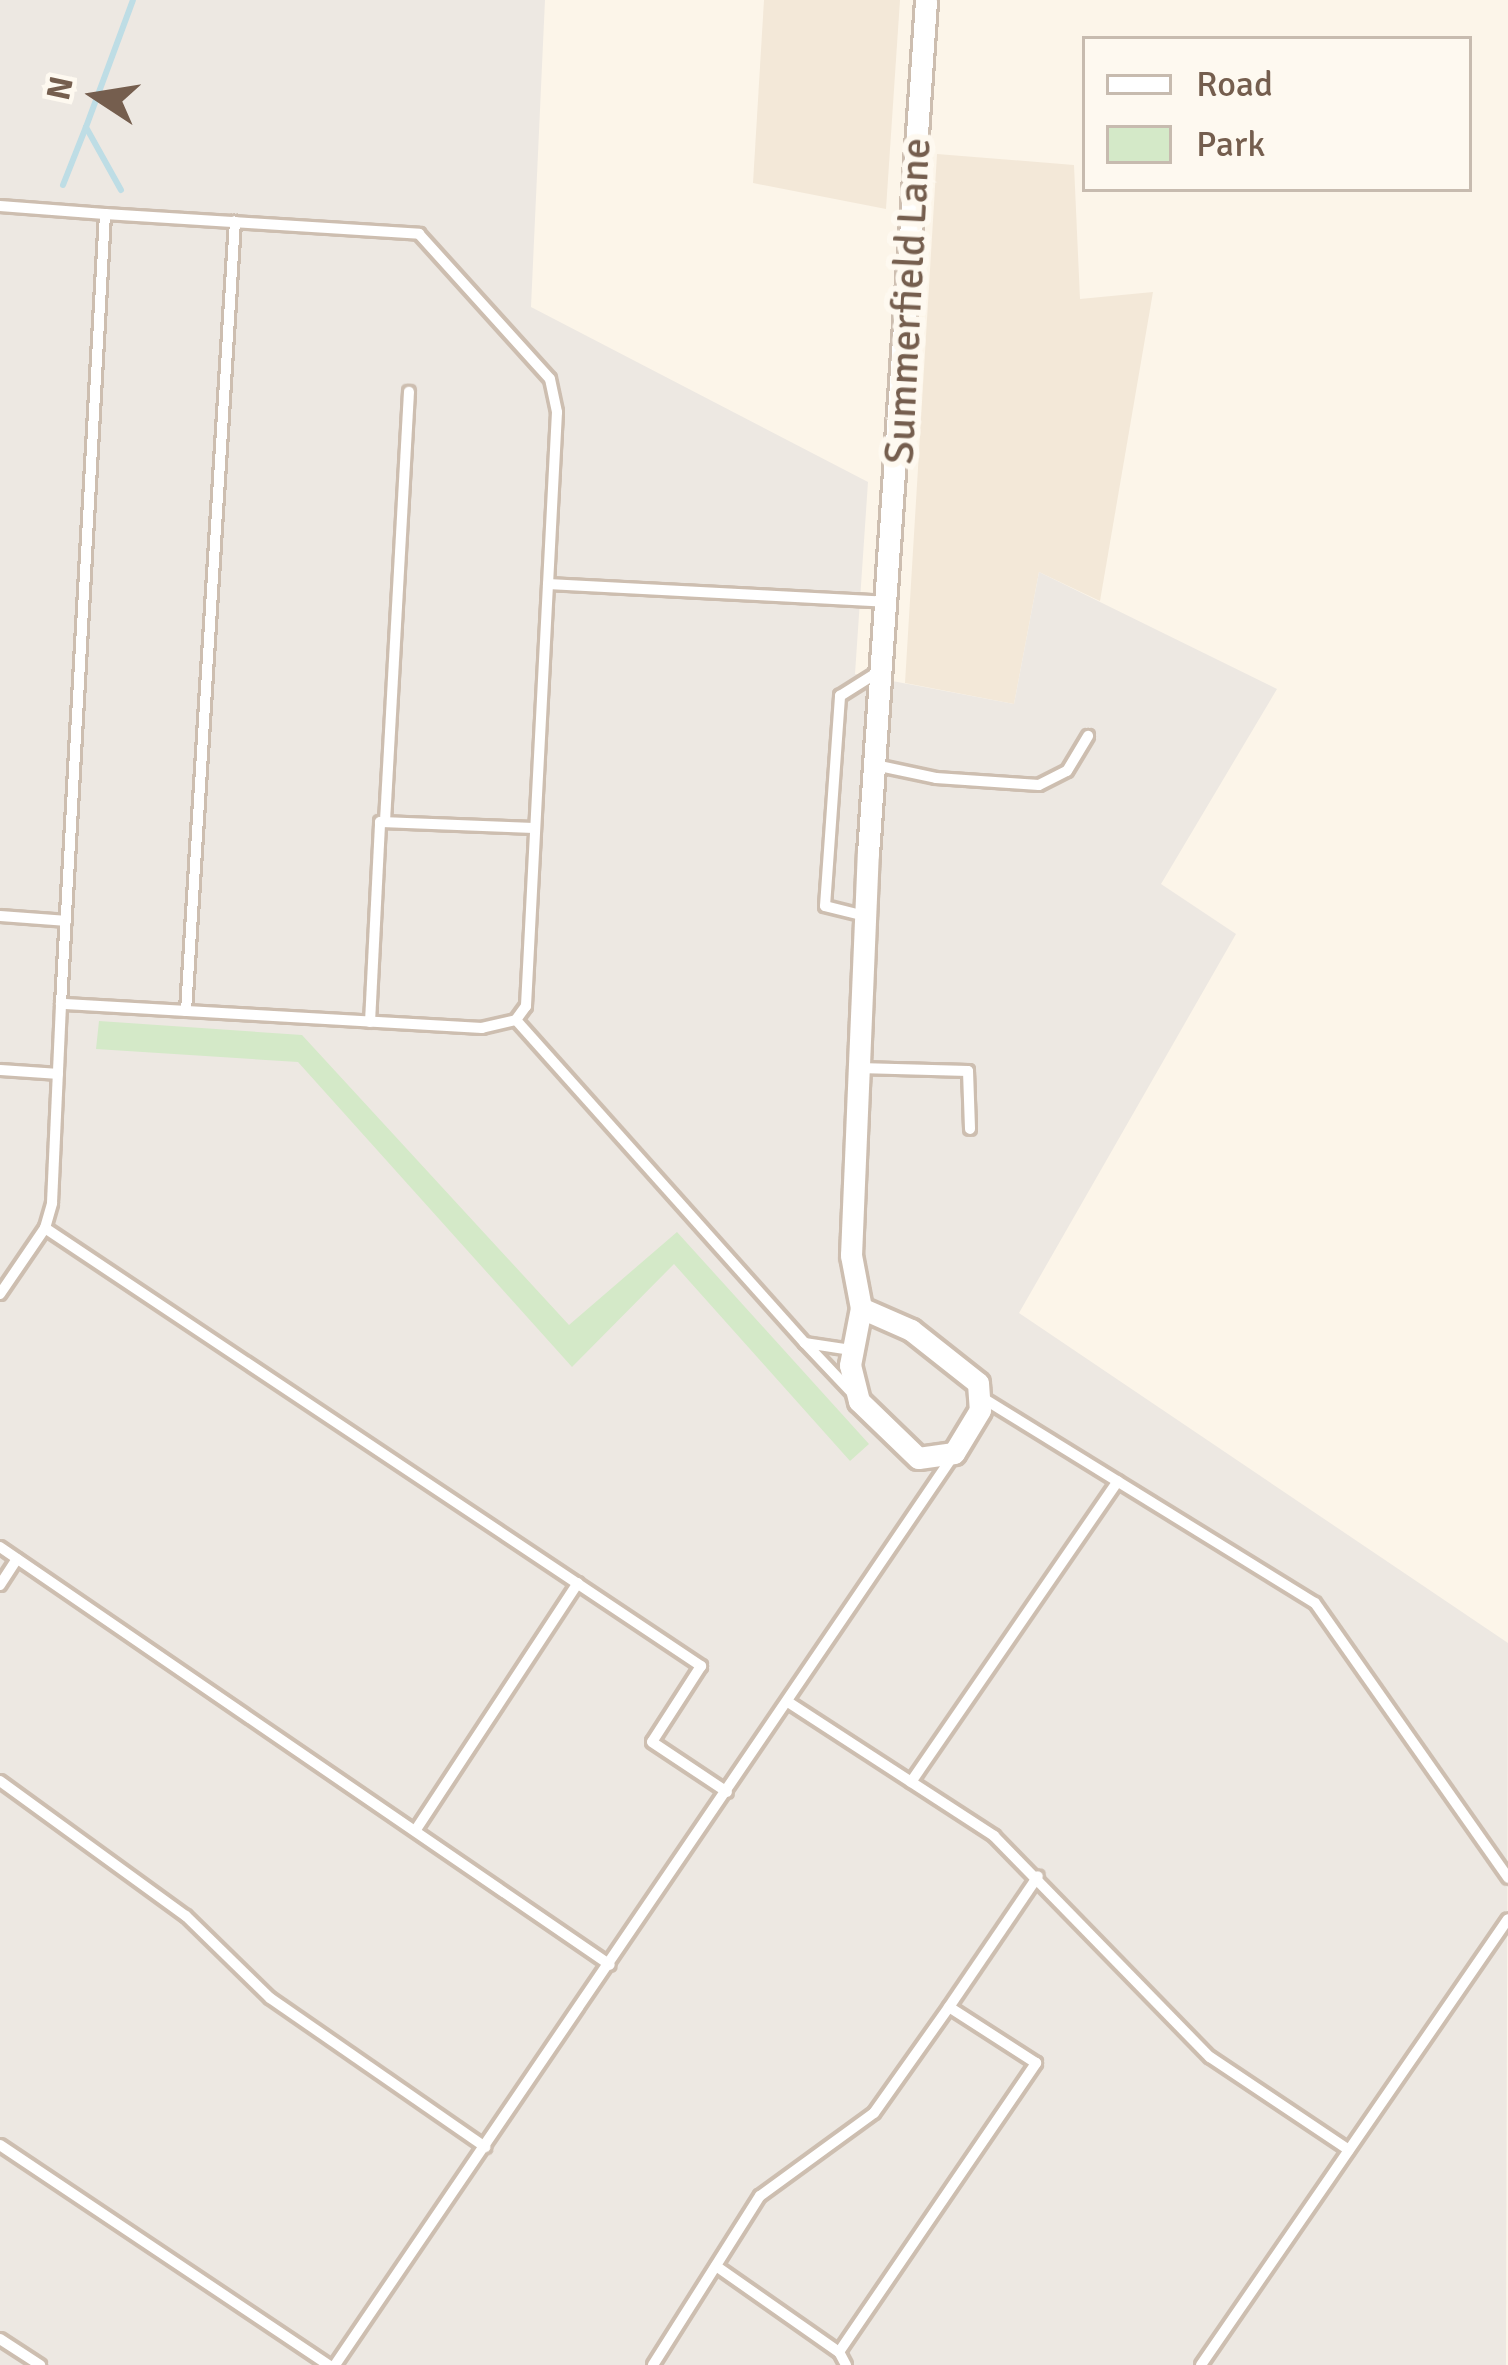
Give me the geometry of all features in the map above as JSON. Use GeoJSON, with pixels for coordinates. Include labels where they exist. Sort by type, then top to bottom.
{"type":"FeatureCollection","features":[{"type":"Feature","properties":{"kind":"street","name":"Summerfield Lane"},"geometry":{"type":"LineString","coordinates":[[861,1308],[851,1255],[865,916],[926,0]]}},
{"type":"Feature","properties":{"kind":"street"},"geometry":{"type":"LineString","coordinates":[[861,1308],[878,1310],[972,1372],[980,1396],[969,1438],[955,1453],[918,1458],[894,1443],[859,1401],[851,1350],[861,1308]]}},
{"type":"Feature","properties":{"kind":"lane"},"geometry":{"type":"LineString","coordinates":[[0,206],[419,234],[550,379],[557,412],[526,1006],[516,1020],[482,1028],[61,1004]]}},
{"type":"Feature","properties":{"kind":"lane"},"geometry":{"type":"LineString","coordinates":[[0,1294],[45,1228],[58,1074],[105,214]]}},
{"type":"Feature","properties":{"kind":"lane"},"geometry":{"type":"LineString","coordinates":[[186,1011],[236,222]]}},
{"type":"Feature","properties":{"kind":"lane"},"geometry":{"type":"LineString","coordinates":[[370,1022],[409,392]]}},
{"type":"Feature","properties":{"kind":"lane"},"geometry":{"type":"LineString","coordinates":[[548,584],[888,602]]}},
{"type":"Feature","properties":{"kind":"lane"},"geometry":{"type":"LineString","coordinates":[[865,916],[825,906],[826,890],[840,696],[882,670]]}},
{"type":"Feature","properties":{"kind":"lane"},"geometry":{"type":"LineString","coordinates":[[875,764],[936,778],[1040,785],[1066,771],[1088,736]]}},
{"type":"Feature","properties":{"kind":"lane"},"geometry":{"type":"LineString","coordinates":[[386,821],[535,828]]}},
{"type":"Feature","properties":{"kind":"lane"},"geometry":{"type":"LineString","coordinates":[[0,916],[66,921]]}},
{"type":"Feature","properties":{"kind":"lane"},"geometry":{"type":"LineString","coordinates":[[516,1020],[859,1401]]}},
{"type":"Feature","properties":{"kind":"lane"},"geometry":{"type":"LineString","coordinates":[[859,1068],[968,1072],[970,1129]]}},
{"type":"Feature","properties":{"kind":"lane"},"geometry":{"type":"LineString","coordinates":[[0,1070],[58,1074]]}},
{"type":"Feature","properties":{"kind":"lane"},"geometry":{"type":"LineString","coordinates":[[45,1228],[701,1666],[652,1742],[727,1792]]}},
{"type":"Feature","properties":{"kind":"lane"},"geometry":{"type":"LineString","coordinates":[[805,1343],[851,1350]]}},
{"type":"Feature","properties":{"kind":"lane"},"geometry":{"type":"LineString","coordinates":[[980,1396],[1315,1603],[1508,1878]]}},
{"type":"Feature","properties":{"kind":"lane"},"geometry":{"type":"LineString","coordinates":[[894,1443],[928,1476],[918,1511]]}},
{"type":"Feature","properties":{"kind":"lane"},"geometry":{"type":"LineString","coordinates":[[0,2145],[310,2360],[332,2365],[610,1965],[955,1453]]}},
{"type":"Feature","properties":{"kind":"lane"},"geometry":{"type":"LineString","coordinates":[[910,1782],[1118,1481]]}},
{"type":"Feature","properties":{"kind":"lane"},"geometry":{"type":"LineString","coordinates":[[0,1547],[417,1828],[610,1965]]}},
{"type":"Feature","properties":{"kind":"lane"},"geometry":{"type":"LineString","coordinates":[[0,1585],[17,1559]]}},
{"type":"Feature","properties":{"kind":"lane"},"geometry":{"type":"LineString","coordinates":[[417,1828],[578,1582]]}},
{"type":"Feature","properties":{"kind":"lane"},"geometry":{"type":"LineString","coordinates":[[788,1702],[910,1782],[1038,1876],[1210,2057],[1349,2150]]}},
{"type":"Feature","properties":{"kind":"lane"},"geometry":{"type":"LineString","coordinates":[[0,1781],[186,1916],[270,1998],[485,2147]]}},
{"type":"Feature","properties":{"kind":"lane"},"geometry":{"type":"LineString","coordinates":[[653,2365],[760,2196],[874,2113],[1038,1876]]}},
{"type":"Feature","properties":{"kind":"lane"},"geometry":{"type":"LineString","coordinates":[[1201,2365],[1508,1919]]}},
{"type":"Feature","properties":{"kind":"lane"},"geometry":{"type":"LineString","coordinates":[[839,2352],[1036,2063],[949,2007]]}},
{"type":"Feature","properties":{"kind":"lane"},"geometry":{"type":"LineString","coordinates":[[716,2266],[839,2352],[846,2365]]}},
{"type":"Feature","properties":{"kind":"lane"},"geometry":{"type":"LineString","coordinates":[[0,2338],[40,2365]]}},
{"type":"Feature","properties":{"kind":"shaded area"},"geometry":{"type":"Polygon","coordinates":[[[0,0],[545,0],[531,307],[868,482],[855,674],[1014,704],[1039,572],[1277,689],[1161,884],[1236,934],[1019,1313],[1508,1643],[1506,2365],[0,2365],[0,0]]]}},
{"type":"Feature","properties":{"kind":"shaded area"},"geometry":{"type":"Polygon","coordinates":[[[764,0],[900,0],[886,209],[753,183],[764,0]]]}},
{"type":"Feature","properties":{"kind":"shaded area"},"geometry":{"type":"Polygon","coordinates":[[[937,154],[1074,165],[1080,299],[1153,292],[1100,601],[1039,572],[1014,704],[905,683],[937,154]]]}},
{"type":"Feature","properties":{"kind":"green space"},"geometry":{"type":"Polygon","coordinates":[[[99,1021],[302,1035],[569,1325],[677,1232],[869,1444],[850,1461],[674,1264],[572,1367],[298,1062],[96,1049],[99,1021]]]}},
{"type":"Feature","properties":{"kind":"waterway"},"geometry":{"type":"LineString","coordinates":[[121,190],[86,127],[133,0]]}},
{"type":"Feature","properties":{"kind":"waterway"},"geometry":{"type":"LineString","coordinates":[[63,185],[86,127]]}}]}
